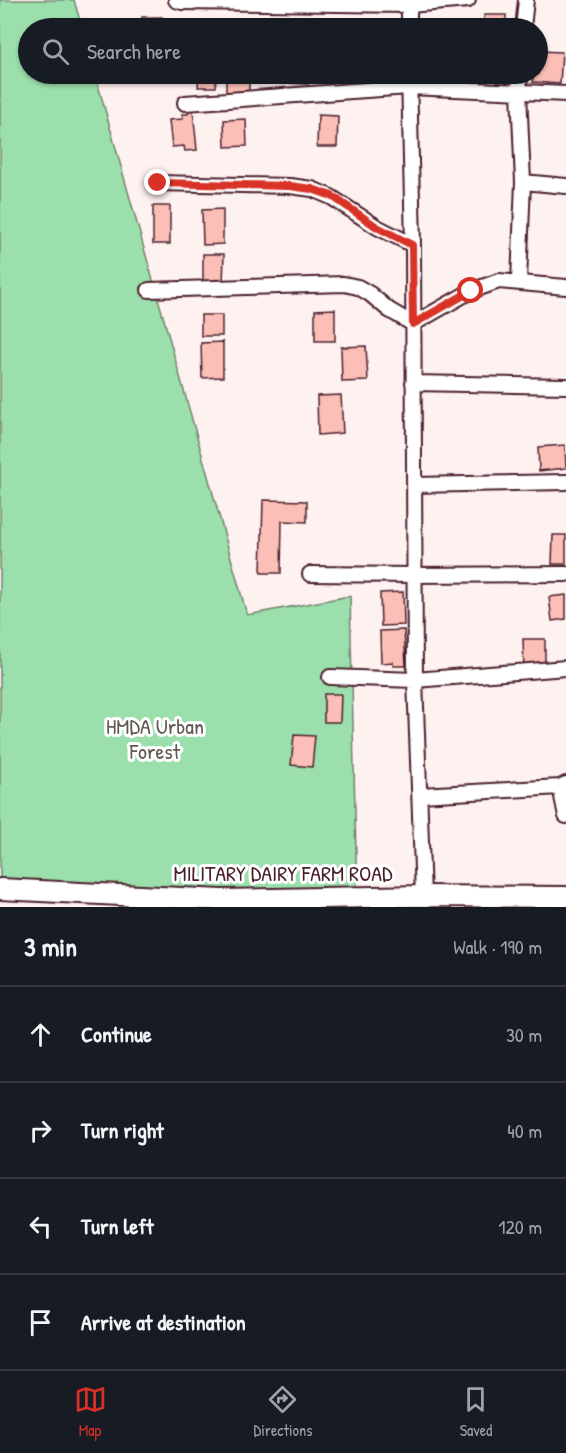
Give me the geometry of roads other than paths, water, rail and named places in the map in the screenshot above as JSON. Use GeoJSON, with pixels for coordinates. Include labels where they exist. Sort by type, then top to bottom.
{"type":"FeatureCollection","features":[{"type":"Feature","properties":{"kind":"main road","name":"MILITARY DAIRY FARM ROAD"},"geometry":{"type":"LineString","coordinates":[[0,889],[222,904],[423,896],[566,897]]}},
{"type":"Feature","properties":{"kind":"street"},"geometry":{"type":"LineString","coordinates":[[176,0],[182,2],[468,0]]}},
{"type":"Feature","properties":{"kind":"street"},"geometry":{"type":"LineString","coordinates":[[524,18],[526,0]]}},
{"type":"Feature","properties":{"kind":"street"},"geometry":{"type":"LineString","coordinates":[[409,2],[409,18]]}},
{"type":"Feature","properties":{"kind":"street"},"geometry":{"type":"LineString","coordinates":[[185,103],[370,84]]}},
{"type":"Feature","properties":{"kind":"street"},"geometry":{"type":"LineString","coordinates":[[409,84],[415,681],[423,896]]}},
{"type":"Feature","properties":{"kind":"street"},"geometry":{"type":"LineString","coordinates":[[446,84],[519,92],[566,94]]}},
{"type":"Feature","properties":{"kind":"street"},"geometry":{"type":"LineString","coordinates":[[519,84],[523,182],[519,282]]}},
{"type":"Feature","properties":{"kind":"street"},"geometry":{"type":"LineString","coordinates":[[523,182],[566,186]]}},
{"type":"Feature","properties":{"kind":"street"},"geometry":{"type":"LineString","coordinates":[[158,183],[290,186],[312,189],[332,196],[377,227],[412,245]]}},
{"type":"Feature","properties":{"kind":"street"},"geometry":{"type":"LineString","coordinates":[[413,324],[471,291],[499,281],[566,287]]}},
{"type":"Feature","properties":{"kind":"street"},"geometry":{"type":"LineString","coordinates":[[149,290],[344,284],[358,287],[413,324]]}},
{"type":"Feature","properties":{"kind":"street"},"geometry":{"type":"LineString","coordinates":[[413,383],[566,386]]}},
{"type":"Feature","properties":{"kind":"street"},"geometry":{"type":"LineString","coordinates":[[414,485],[566,482]]}},
{"type":"Feature","properties":{"kind":"street"},"geometry":{"type":"LineString","coordinates":[[310,574],[566,574]]}},
{"type":"Feature","properties":{"kind":"street"},"geometry":{"type":"LineString","coordinates":[[330,677],[415,681],[566,668]]}},
{"type":"Feature","properties":{"kind":"street"},"geometry":{"type":"LineString","coordinates":[[420,795],[563,785],[566,816]]}},
{"type":"Feature","properties":{"kind":"park label","name":"HMDA Urban Forest"},"geometry":{"type":"Point","coordinates":[155,738]}}]}
